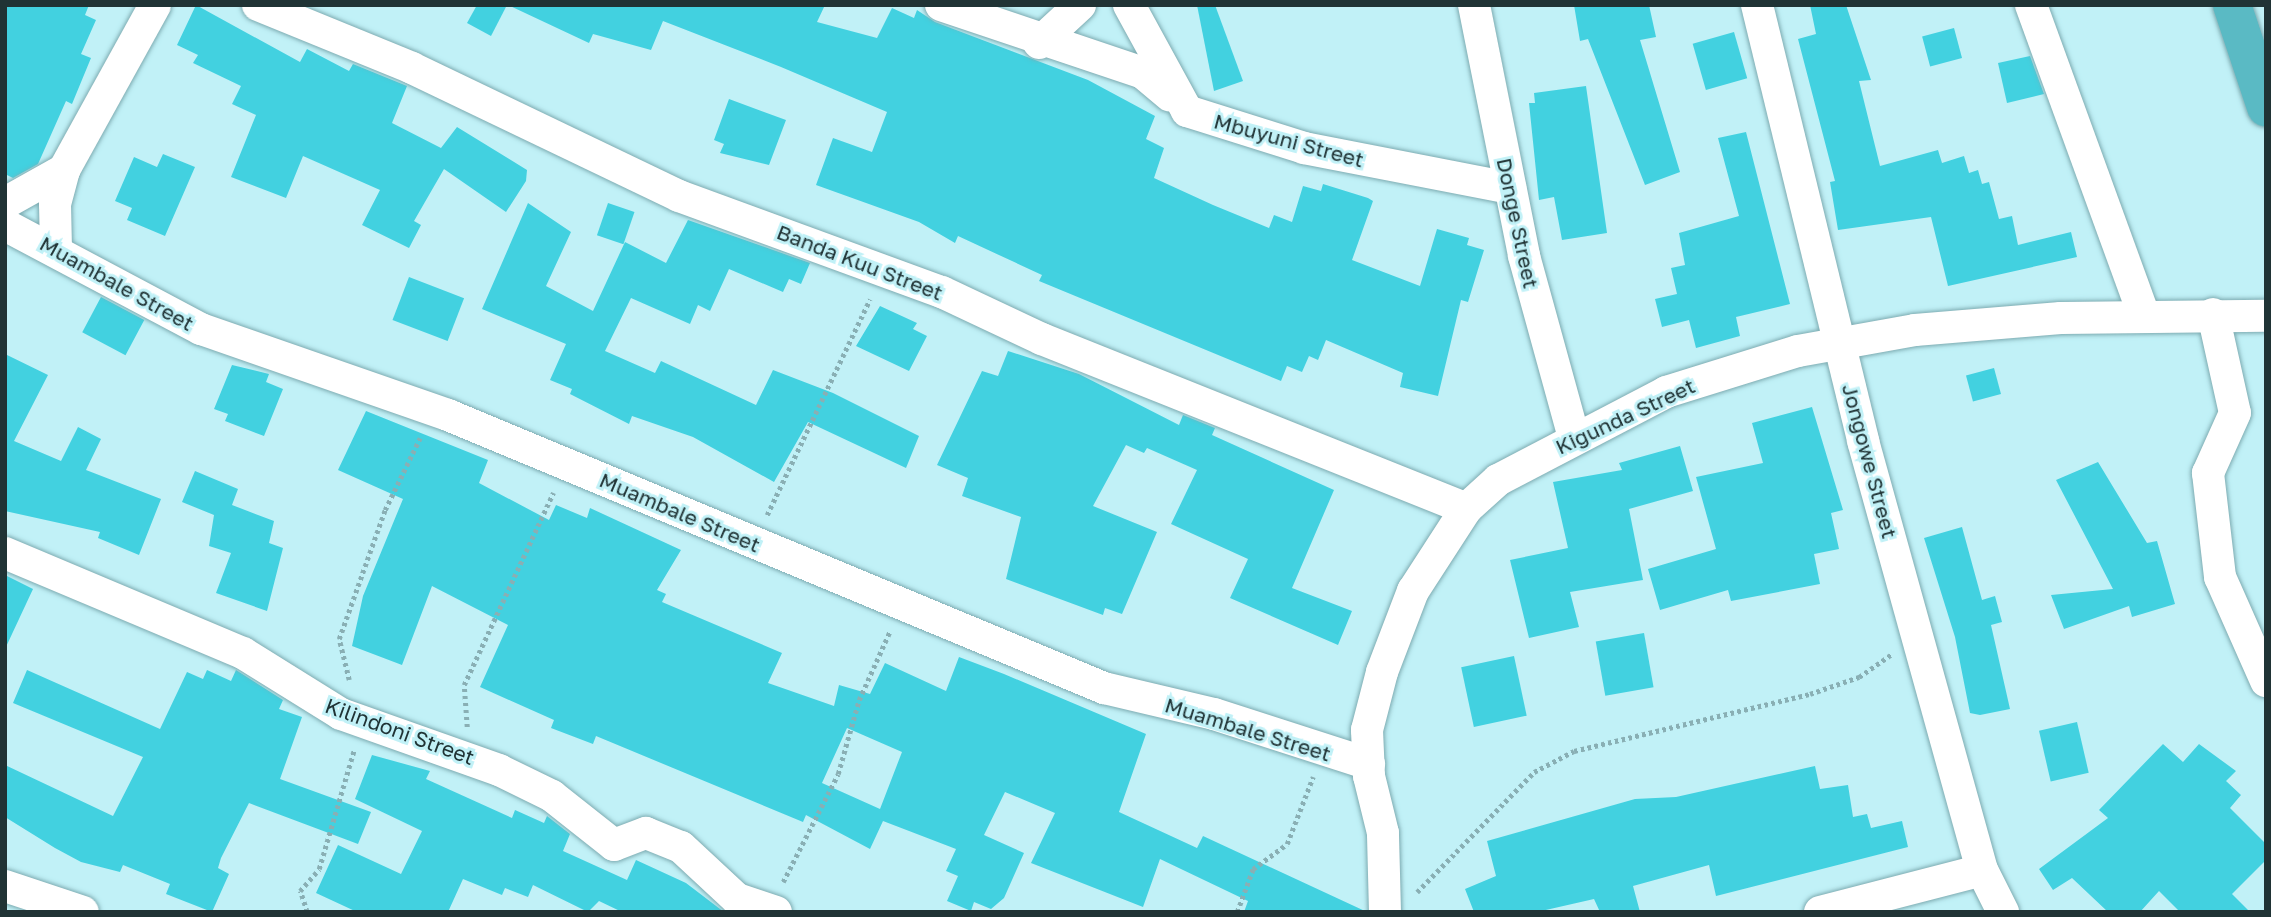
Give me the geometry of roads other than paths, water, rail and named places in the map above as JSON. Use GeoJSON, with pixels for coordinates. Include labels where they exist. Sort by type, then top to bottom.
{"type":"FeatureCollection","features":[{"type":"Feature","properties":{"kind":"highway"},"geometry":{"type":"LineString","coordinates":[[2232,5],[2266,107]]}},
{"type":"Feature","properties":{"kind":"street"},"geometry":{"type":"LineString","coordinates":[[56,248],[55,204],[64,170],[155,5]]}},
{"type":"Feature","properties":{"kind":"street","name":"Banda Kuu Street"},"geometry":{"type":"LineString","coordinates":[[258,5],[412,68],[679,196],[884,269],[1466,509]]}},
{"type":"Feature","properties":{"kind":"street"},"geometry":{"type":"LineString","coordinates":[[941,5],[1039,43],[1143,73],[1187,111]]}},
{"type":"Feature","properties":{"kind":"street"},"geometry":{"type":"LineString","coordinates":[[1039,43],[1080,5]]}},
{"type":"Feature","properties":{"kind":"street","name":"Mbuyuni Street"},"geometry":{"type":"LineString","coordinates":[[1129,5],[1187,111],[1304,148],[1510,188]]}},
{"type":"Feature","properties":{"kind":"street","name":"Donge Street"},"geometry":{"type":"LineString","coordinates":[[1474,5],[1510,188],[1574,438]]}},
{"type":"Feature","properties":{"kind":"street","name":"Jongowe Street"},"geometry":{"type":"LineString","coordinates":[[1757,5],[1839,344],[1918,636],[1982,870],[2003,912]]}},
{"type":"Feature","properties":{"kind":"street"},"geometry":{"type":"LineString","coordinates":[[2031,5],[2144,315]]}},
{"type":"Feature","properties":{"kind":"street"},"geometry":{"type":"LineString","coordinates":[[5,203],[64,170]]}},
{"type":"Feature","properties":{"kind":"street","name":"Muambale Street"},"geometry":{"type":"LineString","coordinates":[[5,225],[56,248],[201,329],[448,415],[745,541],[1104,688],[1214,714],[1321,751],[1369,764]]}},
{"type":"Feature","properties":{"kind":"street"},"geometry":{"type":"LineString","coordinates":[[2213,314],[2235,413],[2208,473],[2220,577],[2266,681]]}},
{"type":"Feature","properties":{"kind":"street","name":"Kigunda Street"},"geometry":{"type":"LineString","coordinates":[[1385,912],[1383,833],[1369,764],[1367,730],[1413,591],[1466,509],[1498,480],[1665,392],[1839,344],[1915,330],[2144,315],[2266,316]]}},
{"type":"Feature","properties":{"kind":"street","name":"Kilindoni Street"},"geometry":{"type":"LineString","coordinates":[[5,553],[243,653],[353,718],[469,755],[551,796],[614,845],[646,833],[681,847],[737,899],[775,911]]}},
{"type":"Feature","properties":{"kind":"street"},"geometry":{"type":"LineString","coordinates":[[1820,912],[1868,906],[1982,870]]}},
{"type":"Feature","properties":{"kind":"street"},"geometry":{"type":"LineString","coordinates":[[5,886],[83,912]]}}]}
